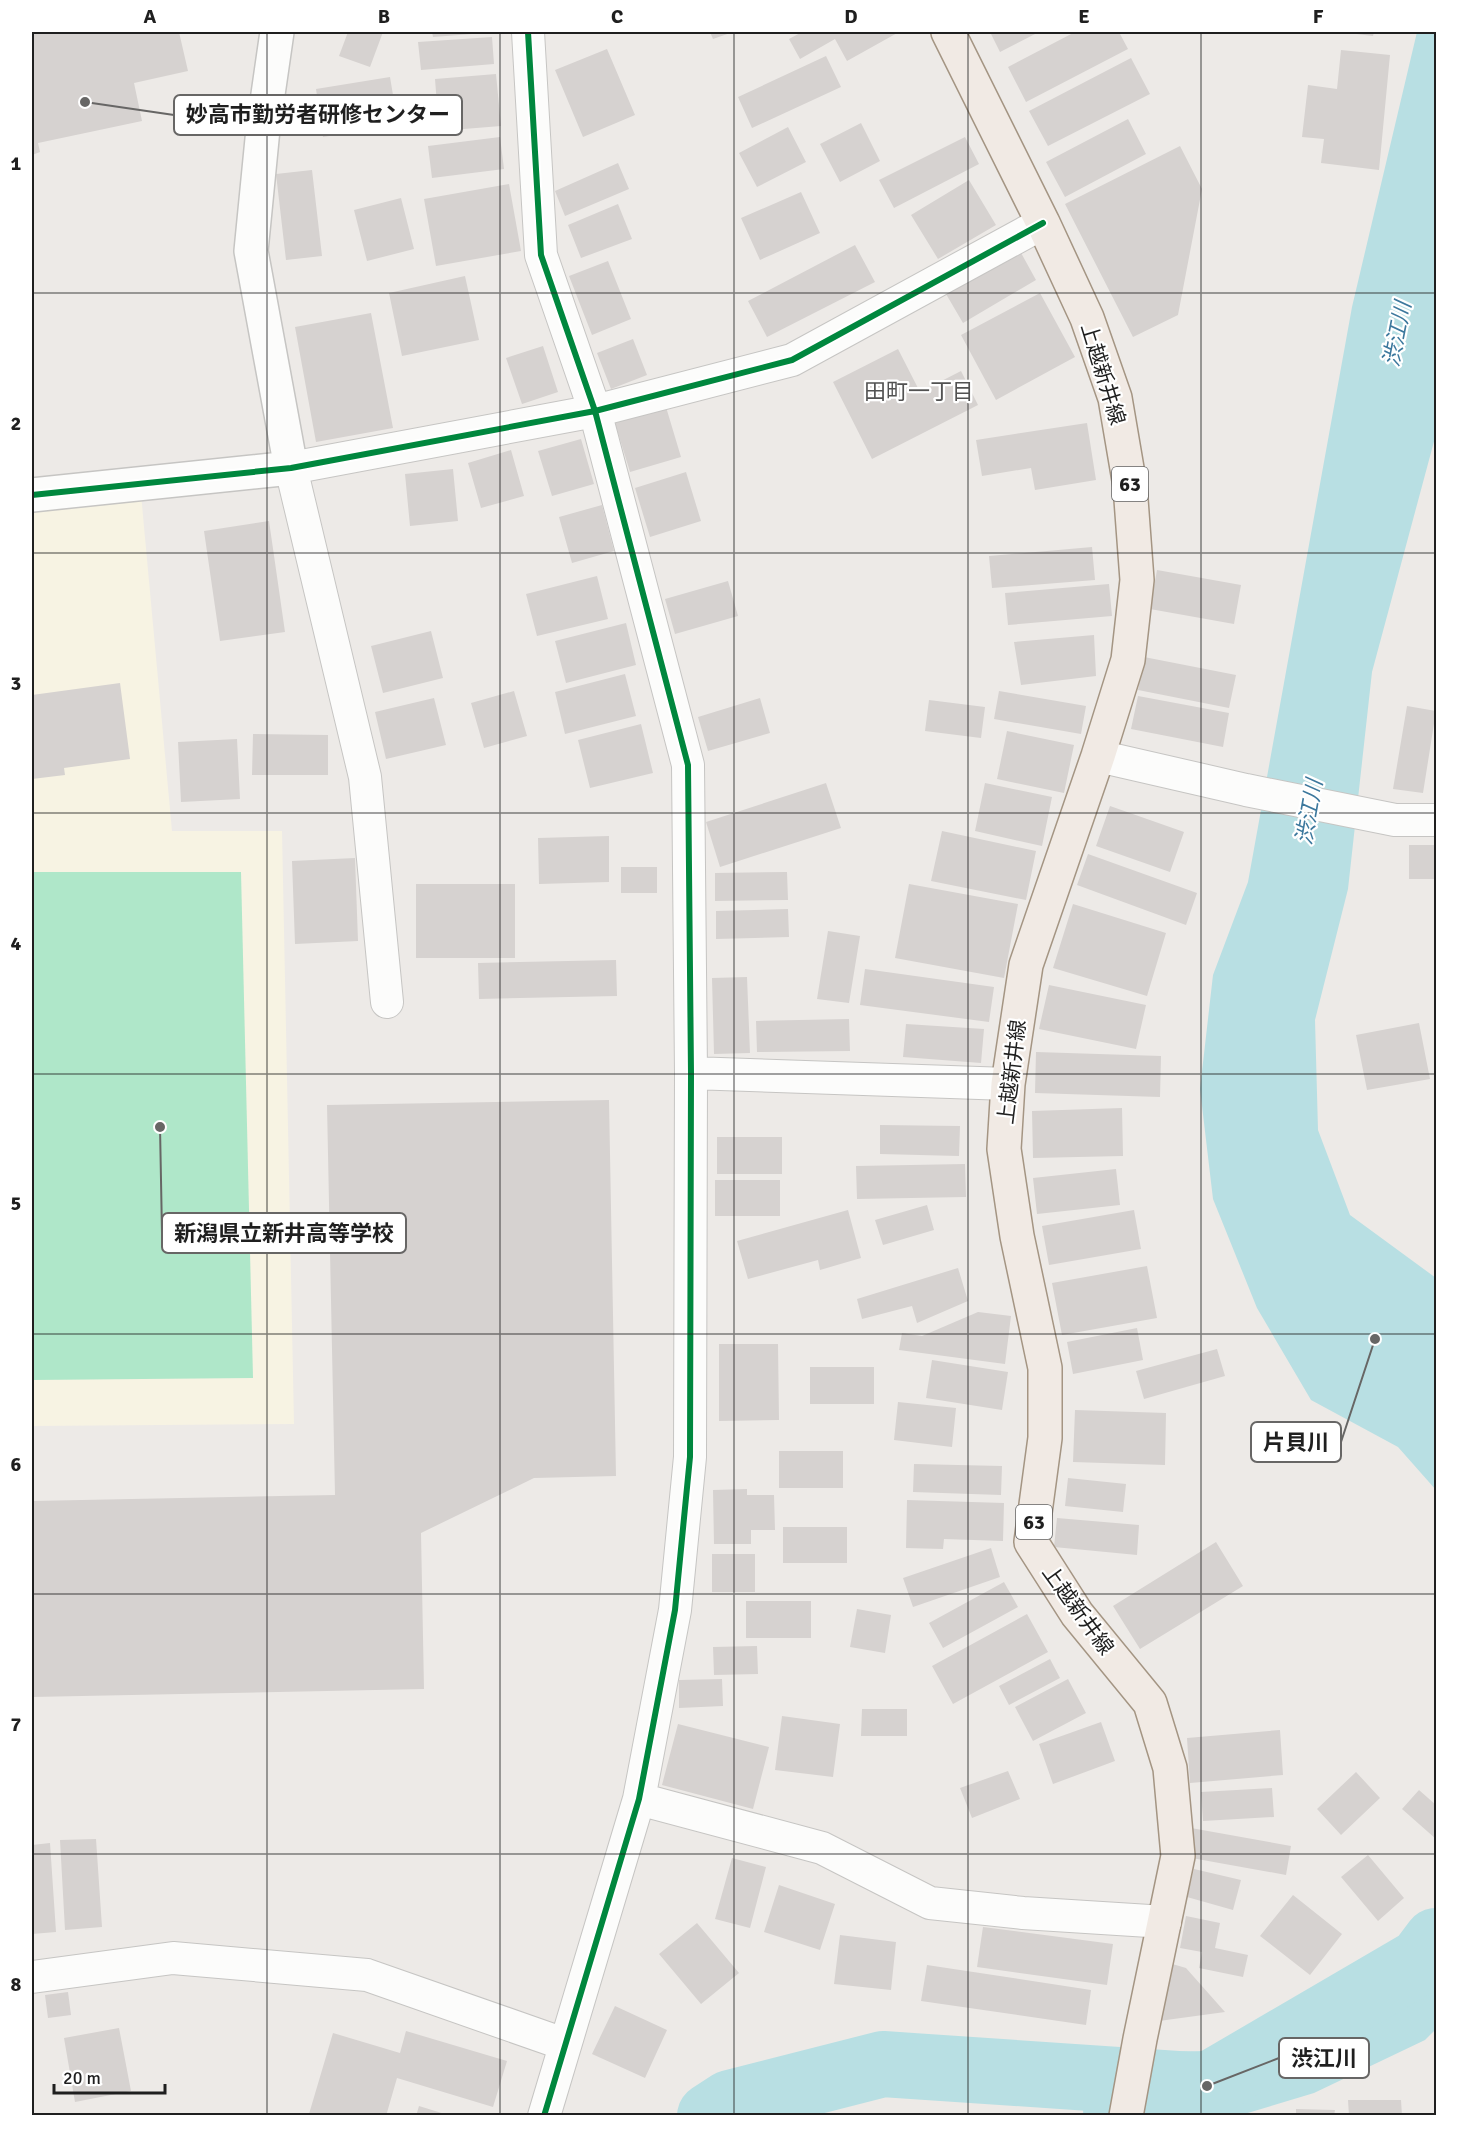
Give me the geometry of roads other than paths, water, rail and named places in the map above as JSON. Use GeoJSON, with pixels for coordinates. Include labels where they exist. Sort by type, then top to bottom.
{"type":"FeatureCollection","features":[{"type":"Feature","properties":{"kind":"main road","name":"上越新井線"},"geometry":{"type":"LineString","coordinates":[[948,32],[1043,223],[1087,318],[1115,398],[1130,486],[1137,580],[1128,660],[1098,756],[1026,965],[1008,1084],[1004,1149],[1017,1236],[1045,1368],[1045,1438],[1031,1542],[1077,1614],[1150,1703],[1170,1768],[1178,1856],[1126,2115]]}},
{"type":"Feature","properties":{"kind":"street"},"geometry":{"type":"LineString","coordinates":[[277,32],[263,129],[251,251],[291,468],[365,777],[387,1002]]}},
{"type":"Feature","properties":{"kind":"street"},"geometry":{"type":"LineString","coordinates":[[528,32],[541,255],[595,411],[688,765],[691,1073],[690,1457],[675,1610],[639,1799],[544,2115]]}},
{"type":"Feature","properties":{"kind":"street"},"geometry":{"type":"LineString","coordinates":[[32,495],[291,468],[595,411],[792,360],[1043,223]]}},
{"type":"Feature","properties":{"kind":"street"},"geometry":{"type":"LineString","coordinates":[[1098,756],[1246,790],[1395,820],[1437,820]]}},
{"type":"Feature","properties":{"kind":"street"},"geometry":{"type":"LineString","coordinates":[[691,1073],[1008,1084]]}},
{"type":"Feature","properties":{"kind":"street"},"geometry":{"type":"LineString","coordinates":[[639,1799],[822,1848],[930,1903],[1023,1913],[1165,1922]]}},
{"type":"Feature","properties":{"kind":"street"},"geometry":{"type":"LineString","coordinates":[[32,1977],[173,1958],[367,1975],[564,2044]]}},
{"type":"Feature","properties":{"kind":"water"},"geometry":{"type":"Polygon","coordinates":[[[1417,32],[1436,32],[1436,434],[1372,672],[1348,889],[1315,1020],[1318,1130],[1350,1215],[1436,1278],[1436,1490],[1398,1447],[1311,1400],[1257,1308],[1213,1199],[1200,1089],[1213,975],[1248,882],[1352,307],[1417,32]]]}},
{"type":"Feature","properties":{"kind":"water"},"geometry":{"type":"Polygon","coordinates":[[[1436,1959],[1436,2029],[1425,2040],[1314,2093],[1241,2115],[1083,2116],[1085,2053],[1276,2050],[1352,2004],[1436,1959]]]}},
{"type":"Feature","properties":{"kind":"waterway","name":"渋江川"},"geometry":{"type":"LineString","coordinates":[[710,2116],[730,2103],[883,2064],[1207,2086],[1421,1961],[1436,1941]]}},
{"type":"Feature","properties":{"kind":"place","name":"妙高市勤労者研修センター"},"geometry":{"type":"Point","coordinates":[85,102]}},
{"type":"Feature","properties":{"kind":"place","name":"新潟県立新井高等学校"},"geometry":{"type":"Point","coordinates":[160,1127]}},
{"type":"Feature","properties":{"kind":"place","name":"片貝川"},"geometry":{"type":"Point","coordinates":[1375,1339]}},
{"type":"Feature","properties":{"kind":"place","name":"渋江川"},"geometry":{"type":"Point","coordinates":[1207,2086]}},
{"type":"Feature","properties":{"kind":"district","name":"田町一丁目"},"geometry":{"type":"Point","coordinates":[919,391]}}]}
